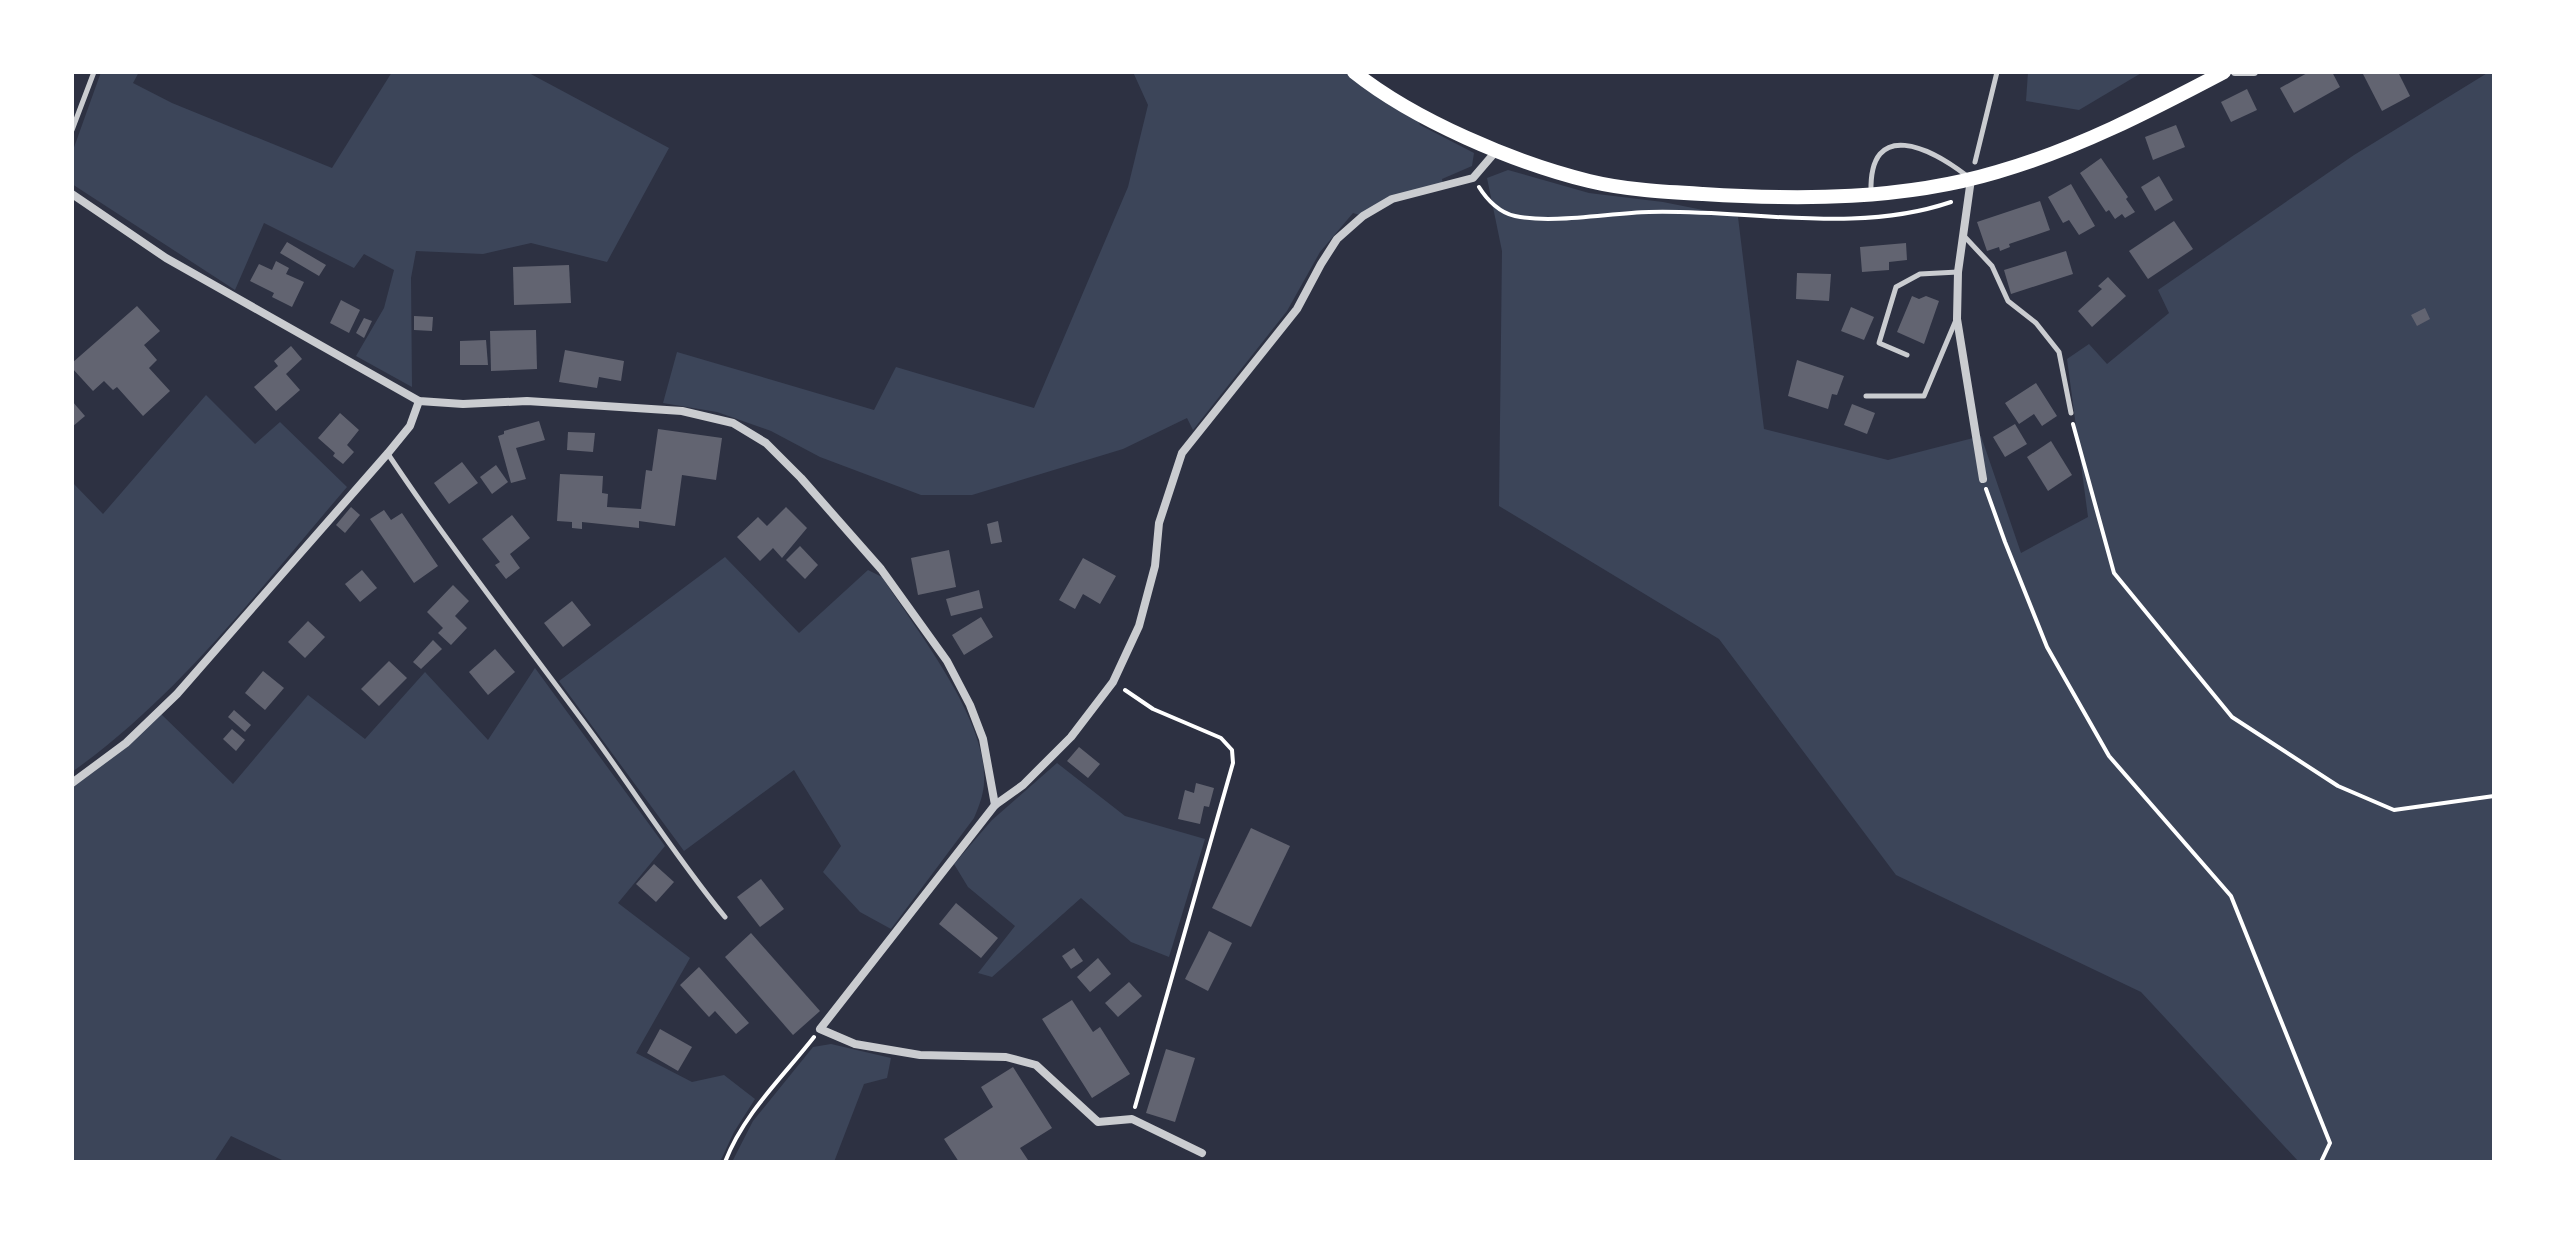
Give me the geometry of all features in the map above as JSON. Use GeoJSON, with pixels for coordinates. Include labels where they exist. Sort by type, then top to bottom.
{"type":"FeatureCollection","features":[{"type":"Feature","properties":{"kind":"main road"},"geometry":{"type":"LineString","coordinates":[[1354,72],[1415,112],[1497,150],[1591,182],[1647,191],[1758,197],[1871,195],[1971,179],[2065,151],[2224,72]]}},
{"type":"Feature","properties":{"kind":"street"},"geometry":{"type":"LineString","coordinates":[[2235,72],[2254,72]]}},
{"type":"Feature","properties":{"kind":"street"},"geometry":{"type":"LineString","coordinates":[[1202,1153],[1132,1119],[1098,1122],[1036,1065],[1006,1057],[907,1053],[855,1044],[820,1029],[995,805],[1023,785],[1071,737],[1113,682],[1139,626],[1155,566],[1159,523],[1182,453],[1297,309],[1337,239],[1363,216],[1392,199],[1473,178],[1497,150]]}},
{"type":"Feature","properties":{"kind":"street"},"geometry":{"type":"LineString","coordinates":[[1971,179],[1958,272],[1957,319],[1983,479]]}},
{"type":"Feature","properties":{"kind":"street"},"geometry":{"type":"LineString","coordinates":[[72,194],[166,258],[419,401],[463,404],[527,401],[682,411],[733,423],[766,443],[881,569],[947,661],[970,705],[983,739],[995,805]]}},
{"type":"Feature","properties":{"kind":"street"},"geometry":{"type":"LineString","coordinates":[[72,783],[126,743],[177,694],[388,453],[410,426],[419,401]]}},
{"type":"Feature","properties":{"kind":"lane"},"geometry":{"type":"LineString","coordinates":[[72,130],[94,72]]}},
{"type":"Feature","properties":{"kind":"lane"},"geometry":{"type":"LineString","coordinates":[[1975,162],[1997,72]]}},
{"type":"Feature","properties":{"kind":"lane"},"geometry":{"type":"LineString","coordinates":[[1871,195],[1870,174],[1879,158],[1890,147],[1907,144],[1929,150],[1971,179]]}},
{"type":"Feature","properties":{"kind":"lane"},"geometry":{"type":"LineString","coordinates":[[1964,235],[1992,266],[2008,301],[2036,323],[2059,352],[2071,413]]}},
{"type":"Feature","properties":{"kind":"lane"},"geometry":{"type":"LineString","coordinates":[[1907,355],[1879,343],[1896,287],[1920,274],[1958,272]]}},
{"type":"Feature","properties":{"kind":"lane"},"geometry":{"type":"LineString","coordinates":[[1866,396],[1924,396],[1957,319]]}},
{"type":"Feature","properties":{"kind":"lane"},"geometry":{"type":"LineString","coordinates":[[388,453],[426,511],[635,792],[688,872],[725,917]]}},
{"type":"Feature","properties":{"kind":"path"},"geometry":{"type":"LineString","coordinates":[[2071,413],[2114,573],[2232,717],[2338,786],[2394,810],[2494,796]]}},
{"type":"Feature","properties":{"kind":"path"},"geometry":{"type":"LineString","coordinates":[[1983,479],[2047,647],[2109,756],[2231,896],[2330,1143],[2321,1162]]}},
{"type":"Feature","properties":{"kind":"path"},"geometry":{"type":"LineString","coordinates":[[1113,682],[1153,709],[1221,738],[1232,750],[1233,763],[1132,1119]]}},
{"type":"Feature","properties":{"kind":"path"},"geometry":{"type":"LineString","coordinates":[[725,1162],[732,1144],[758,1102],[820,1029]]}},
{"type":"Feature","properties":{"kind":"shaded area"},"geometry":{"type":"Polygon","coordinates":[[[101,72],[139,72],[133,83],[172,103],[332,168],[392,72],[527,72],[669,148],[607,262],[531,243],[483,254],[416,251],[411,278],[412,387],[356,356],[384,308],[394,270],[364,254],[354,268],[264,223],[235,290],[72,184],[72,153],[101,72]]]}},
{"type":"Feature","properties":{"kind":"shaded area"},"geometry":{"type":"Polygon","coordinates":[[[1133,72],[1354,72],[1415,112],[1420,125],[1474,153],[1472,166],[1442,179],[1444,187],[1392,199],[1363,216],[1353,213],[1320,252],[1287,311],[1193,430],[1187,418],[1123,449],[972,495],[921,495],[820,457],[771,431],[717,412],[663,403],[677,352],[874,410],[896,367],[1034,408],[1128,187],[1148,105],[1133,72]]]}},
{"type":"Feature","properties":{"kind":"shaded area"},"geometry":{"type":"Polygon","coordinates":[[[2028,72],[2143,72],[2079,110],[2026,101],[2028,72]]]}},
{"type":"Feature","properties":{"kind":"shaded area"},"geometry":{"type":"Polygon","coordinates":[[[2489,72],[2494,72],[2494,1162],[2299,1162],[2141,992],[1896,875],[1719,639],[1499,506],[1502,251],[1487,178],[1508,170],[1589,193],[1663,202],[1738,217],[1764,429],[1888,460],[1981,436],[2021,553],[2088,517],[2067,359],[2089,344],[2107,364],[2169,313],[2158,290],[2354,155],[2489,72]]]}},
{"type":"Feature","properties":{"kind":"shaded area"},"geometry":{"type":"Polygon","coordinates":[[[206,395],[255,444],[280,422],[347,487],[251,601],[184,674],[111,742],[72,772],[72,482],[103,514],[206,395]]]}},
{"type":"Feature","properties":{"kind":"shaded area"},"geometry":{"type":"Polygon","coordinates":[[[725,557],[799,633],[868,570],[882,577],[929,646],[973,726],[984,776],[983,792],[974,818],[891,929],[860,912],[823,872],[841,846],[794,770],[684,851],[559,681],[725,557]]]}},
{"type":"Feature","properties":{"kind":"shaded area"},"geometry":{"type":"Polygon","coordinates":[[[535,668],[665,846],[618,903],[690,958],[636,1053],[692,1082],[724,1075],[755,1099],[720,1162],[286,1162],[231,1136],[214,1162],[72,1162],[72,787],[161,714],[233,784],[308,695],[365,739],[425,672],[488,740],[535,668]]]}},
{"type":"Feature","properties":{"kind":"shaded area"},"geometry":{"type":"Polygon","coordinates":[[[1057,763],[1125,816],[1205,839],[1169,957],[1131,942],[1081,898],[992,977],[978,973],[1015,926],[968,887],[954,864],[992,820],[1057,763]]]}},
{"type":"Feature","properties":{"kind":"shaded area"},"geometry":{"type":"Polygon","coordinates":[[[831,1044],[891,1058],[887,1078],[864,1084],[834,1162],[732,1162],[753,1121],[813,1047],[831,1044]]]}},
{"type":"Feature","properties":{"kind":"building"},"geometry":{"type":"Polygon","coordinates":[[[2309,72],[2332,72],[2340,87],[2294,113],[2280,88],[2309,72]]]}},
{"type":"Feature","properties":{"kind":"building"},"geometry":{"type":"Polygon","coordinates":[[[2398,72],[2410,96],[2382,111],[2363,74],[2398,72]]]}},
{"type":"Feature","properties":{"kind":"building"},"geometry":{"type":"Polygon","coordinates":[[[2247,89],[2257,110],[2231,122],[2221,102],[2247,89]]]}},
{"type":"Feature","properties":{"kind":"building"},"geometry":{"type":"Polygon","coordinates":[[[2176,125],[2185,147],[2153,160],[2145,137],[2176,125]]]}},
{"type":"Feature","properties":{"kind":"building"},"geometry":{"type":"Polygon","coordinates":[[[2101,158],[2135,212],[2125,218],[2122,214],[2115,219],[2109,210],[2106,212],[2080,173],[2101,158]]]}},
{"type":"Feature","properties":{"kind":"building"},"geometry":{"type":"Polygon","coordinates":[[[2159,176],[2173,200],[2155,211],[2141,187],[2159,176]]]}},
{"type":"Feature","properties":{"kind":"building"},"geometry":{"type":"Polygon","coordinates":[[[2071,184],[2095,226],[2079,235],[2069,220],[2063,223],[2048,197],[2071,184]]]}},
{"type":"Feature","properties":{"kind":"building"},"geometry":{"type":"Polygon","coordinates":[[[2040,201],[2050,230],[2009,244],[2010,247],[2000,251],[1999,247],[1987,251],[1977,222],[2040,201]]]}},
{"type":"Feature","properties":{"kind":"building"},"geometry":{"type":"Polygon","coordinates":[[[2174,221],[2193,249],[2148,279],[2129,251],[2174,221]]]}},
{"type":"Feature","properties":{"kind":"building"},"geometry":{"type":"Polygon","coordinates":[[[287,242],[326,265],[319,276],[280,253],[287,242]]]}},
{"type":"Feature","properties":{"kind":"building"},"geometry":{"type":"Polygon","coordinates":[[[1906,243],[1907,260],[1889,262],[1889,270],[1862,272],[1860,247],[1906,243]]]}},
{"type":"Feature","properties":{"kind":"building"},"geometry":{"type":"Polygon","coordinates":[[[2066,251],[2073,274],[2011,294],[2004,270],[2066,251]]]}},
{"type":"Feature","properties":{"kind":"building"},"geometry":{"type":"Polygon","coordinates":[[[276,261],[289,268],[286,274],[304,282],[292,307],[272,297],[274,293],[250,281],[259,264],[272,270],[276,261]]]}},
{"type":"Feature","properties":{"kind":"building"},"geometry":{"type":"Polygon","coordinates":[[[569,265],[571,303],[514,305],[513,267],[569,265]]]}},
{"type":"Feature","properties":{"kind":"building"},"geometry":{"type":"Polygon","coordinates":[[[1797,273],[1831,274],[1829,301],[1796,299],[1797,273]]]}},
{"type":"Feature","properties":{"kind":"building"},"geometry":{"type":"Polygon","coordinates":[[[2108,277],[2126,296],[2092,327],[2078,311],[2102,289],[2098,286],[2108,277]]]}},
{"type":"Feature","properties":{"kind":"building"},"geometry":{"type":"Polygon","coordinates":[[[1912,296],[1919,299],[1926,296],[1939,301],[1924,344],[1897,332],[1912,296]]]}},
{"type":"Feature","properties":{"kind":"building"},"geometry":{"type":"Polygon","coordinates":[[[341,300],[360,310],[349,333],[330,323],[341,300]]]}},
{"type":"Feature","properties":{"kind":"building"},"geometry":{"type":"Polygon","coordinates":[[[137,306],[160,331],[144,345],[157,360],[149,368],[170,391],[143,416],[117,387],[113,390],[104,381],[93,391],[72,368],[72,363],[137,306]]]}},
{"type":"Feature","properties":{"kind":"building"},"geometry":{"type":"Polygon","coordinates":[[[1851,307],[1874,317],[1864,340],[1841,331],[1851,307]]]}},
{"type":"Feature","properties":{"kind":"building"},"geometry":{"type":"Polygon","coordinates":[[[2425,308],[2430,319],[2417,326],[2411,315],[2425,308]]]}},
{"type":"Feature","properties":{"kind":"building"},"geometry":{"type":"Polygon","coordinates":[[[414,316],[433,317],[432,331],[414,330],[414,316]]]}},
{"type":"Feature","properties":{"kind":"building"},"geometry":{"type":"Polygon","coordinates":[[[364,318],[372,321],[364,338],[356,333],[364,318]]]}},
{"type":"Feature","properties":{"kind":"building"},"geometry":{"type":"Polygon","coordinates":[[[536,330],[537,369],[491,371],[490,331],[536,330]]]}},
{"type":"Feature","properties":{"kind":"building"},"geometry":{"type":"Polygon","coordinates":[[[486,340],[488,365],[460,365],[460,341],[486,340]]]}},
{"type":"Feature","properties":{"kind":"building"},"geometry":{"type":"Polygon","coordinates":[[[291,346],[302,359],[286,374],[300,390],[276,411],[254,387],[278,366],[274,361],[291,346]]]}},
{"type":"Feature","properties":{"kind":"building"},"geometry":{"type":"Polygon","coordinates":[[[565,350],[624,361],[621,381],[599,377],[597,388],[559,382],[565,350]]]}},
{"type":"Feature","properties":{"kind":"building"},"geometry":{"type":"Polygon","coordinates":[[[1797,360],[1844,376],[1837,395],[1832,394],[1828,409],[1788,396],[1797,360]]]}},
{"type":"Feature","properties":{"kind":"building"},"geometry":{"type":"Polygon","coordinates":[[[2036,383],[2057,416],[2042,426],[2034,414],[2019,424],[2005,403],[2036,383]]]}},
{"type":"Feature","properties":{"kind":"building"},"geometry":{"type":"Polygon","coordinates":[[[72,401],[85,416],[72,427],[72,401]]]}},
{"type":"Feature","properties":{"kind":"building"},"geometry":{"type":"Polygon","coordinates":[[[1852,404],[1875,413],[1867,434],[1844,425],[1852,404]]]}},
{"type":"Feature","properties":{"kind":"building"},"geometry":{"type":"Polygon","coordinates":[[[340,413],[359,430],[347,445],[354,452],[343,464],[318,438],[340,413]]]}},
{"type":"Feature","properties":{"kind":"building"},"geometry":{"type":"Polygon","coordinates":[[[539,421],[545,440],[516,448],[526,479],[511,483],[498,436],[504,431],[539,421]]]}},
{"type":"Feature","properties":{"kind":"building"},"geometry":{"type":"Polygon","coordinates":[[[2015,424],[2027,444],[2005,457],[1993,437],[2015,424]]]}},
{"type":"Feature","properties":{"kind":"building"},"geometry":{"type":"Polygon","coordinates":[[[658,429],[722,438],[716,480],[682,475],[675,526],[639,521],[639,528],[582,522],[582,529],[572,528],[572,522],[557,521],[560,474],[603,476],[602,493],[608,494],[607,507],[641,509],[646,470],[652,471],[658,429]]]}},
{"type":"Feature","properties":{"kind":"building"},"geometry":{"type":"Polygon","coordinates":[[[568,432],[595,433],[593,452],[567,450],[568,432]]]}},
{"type":"Feature","properties":{"kind":"building"},"geometry":{"type":"Polygon","coordinates":[[[2051,441],[2072,475],[2048,491],[2027,457],[2051,441]]]}},
{"type":"Feature","properties":{"kind":"building"},"geometry":{"type":"Polygon","coordinates":[[[462,462],[478,483],[449,504],[434,483],[462,462]]]}},
{"type":"Feature","properties":{"kind":"building"},"geometry":{"type":"Polygon","coordinates":[[[496,465],[508,482],[492,494],[480,477],[496,465]]]}},
{"type":"Feature","properties":{"kind":"building"},"geometry":{"type":"Polygon","coordinates":[[[351,507],[360,515],[345,533],[336,525],[351,507]]]}},
{"type":"Feature","properties":{"kind":"building"},"geometry":{"type":"Polygon","coordinates":[[[786,507],[807,528],[782,558],[773,548],[760,561],[737,537],[758,517],[767,526],[786,507]]]}},
{"type":"Feature","properties":{"kind":"building"},"geometry":{"type":"Polygon","coordinates":[[[384,510],[391,520],[402,513],[438,566],[414,583],[370,519],[384,510]]]}},
{"type":"Feature","properties":{"kind":"building"},"geometry":{"type":"Polygon","coordinates":[[[512,515],[530,538],[510,554],[520,568],[506,579],[495,565],[500,562],[482,539],[512,515]]]}},
{"type":"Feature","properties":{"kind":"building"},"geometry":{"type":"Polygon","coordinates":[[[998,521],[1002,542],[991,544],[987,524],[998,521]]]}},
{"type":"Feature","properties":{"kind":"building"},"geometry":{"type":"Polygon","coordinates":[[[800,546],[818,565],[805,579],[786,560],[800,546]]]}},
{"type":"Feature","properties":{"kind":"building"},"geometry":{"type":"Polygon","coordinates":[[[949,550],[956,587],[918,595],[911,558],[949,550]]]}},
{"type":"Feature","properties":{"kind":"building"},"geometry":{"type":"Polygon","coordinates":[[[1083,558],[1116,576],[1100,604],[1083,594],[1075,609],[1059,600],[1083,558]]]}},
{"type":"Feature","properties":{"kind":"building"},"geometry":{"type":"Polygon","coordinates":[[[362,570],[377,588],[360,602],[345,584],[362,570]]]}},
{"type":"Feature","properties":{"kind":"building"},"geometry":{"type":"Polygon","coordinates":[[[453,585],[469,601],[455,616],[467,628],[451,645],[438,633],[443,628],[427,612],[453,585]]]}},
{"type":"Feature","properties":{"kind":"building"},"geometry":{"type":"Polygon","coordinates":[[[979,590],[983,608],[951,616],[946,599],[979,590]]]}},
{"type":"Feature","properties":{"kind":"building"},"geometry":{"type":"Polygon","coordinates":[[[572,601],[591,625],[563,647],[544,623],[572,601]]]}},
{"type":"Feature","properties":{"kind":"building"},"geometry":{"type":"Polygon","coordinates":[[[981,617],[993,637],[964,655],[952,635],[981,617]]]}},
{"type":"Feature","properties":{"kind":"building"},"geometry":{"type":"Polygon","coordinates":[[[308,621],[325,637],[305,658],[288,642],[308,621]]]}},
{"type":"Feature","properties":{"kind":"building"},"geometry":{"type":"Polygon","coordinates":[[[433,640],[442,649],[421,669],[413,662],[433,640]]]}},
{"type":"Feature","properties":{"kind":"building"},"geometry":{"type":"Polygon","coordinates":[[[495,649],[515,672],[488,695],[469,672],[495,649]]]}},
{"type":"Feature","properties":{"kind":"building"},"geometry":{"type":"Polygon","coordinates":[[[389,661],[407,678],[379,706],[361,689],[389,661]]]}},
{"type":"Feature","properties":{"kind":"building"},"geometry":{"type":"Polygon","coordinates":[[[263,671],[284,688],[265,710],[245,693],[263,671]]]}},
{"type":"Feature","properties":{"kind":"building"},"geometry":{"type":"Polygon","coordinates":[[[234,710],[251,725],[245,732],[228,717],[234,710]]]}},
{"type":"Feature","properties":{"kind":"building"},"geometry":{"type":"Polygon","coordinates":[[[232,729],[245,740],[236,751],[223,739],[232,729]]]}},
{"type":"Feature","properties":{"kind":"building"},"geometry":{"type":"Polygon","coordinates":[[[1079,747],[1100,764],[1088,778],[1067,761],[1079,747]]]}},
{"type":"Feature","properties":{"kind":"building"},"geometry":{"type":"Polygon","coordinates":[[[1196,783],[1214,788],[1209,807],[1204,806],[1200,824],[1178,819],[1185,790],[1194,793],[1196,783]]]}},
{"type":"Feature","properties":{"kind":"building"},"geometry":{"type":"Polygon","coordinates":[[[1251,828],[1290,846],[1251,927],[1212,908],[1251,828]]]}},
{"type":"Feature","properties":{"kind":"building"},"geometry":{"type":"Polygon","coordinates":[[[654,864],[674,882],[656,902],[636,884],[654,864]]]}},
{"type":"Feature","properties":{"kind":"building"},"geometry":{"type":"Polygon","coordinates":[[[761,879],[784,909],[760,927],[737,897],[761,879]]]}},
{"type":"Feature","properties":{"kind":"building"},"geometry":{"type":"Polygon","coordinates":[[[956,903],[998,938],[981,958],[939,924],[956,903]]]}},
{"type":"Feature","properties":{"kind":"building"},"geometry":{"type":"Polygon","coordinates":[[[1209,931],[1232,943],[1208,991],[1185,979],[1209,931]]]}},
{"type":"Feature","properties":{"kind":"building"},"geometry":{"type":"Polygon","coordinates":[[[751,933],[820,1011],[793,1035],[725,957],[751,933]]]}},
{"type":"Feature","properties":{"kind":"building"},"geometry":{"type":"Polygon","coordinates":[[[1074,948],[1083,961],[1071,969],[1062,956],[1074,948]]]}},
{"type":"Feature","properties":{"kind":"building"},"geometry":{"type":"Polygon","coordinates":[[[1098,958],[1111,974],[1090,992],[1077,977],[1098,958]]]}},
{"type":"Feature","properties":{"kind":"building"},"geometry":{"type":"Polygon","coordinates":[[[699,967],[749,1023],[736,1034],[715,1011],[709,1017],[680,985],[699,967]]]}},
{"type":"Feature","properties":{"kind":"building"},"geometry":{"type":"Polygon","coordinates":[[[1129,982],[1142,996],[1118,1017],[1105,1003],[1129,982]]]}},
{"type":"Feature","properties":{"kind":"building"},"geometry":{"type":"Polygon","coordinates":[[[1072,1000],[1093,1032],[1100,1027],[1130,1074],[1092,1098],[1042,1019],[1072,1000]]]}},
{"type":"Feature","properties":{"kind":"building"},"geometry":{"type":"Polygon","coordinates":[[[660,1029],[692,1047],[678,1071],[647,1053],[660,1029]]]}},
{"type":"Feature","properties":{"kind":"building"},"geometry":{"type":"Polygon","coordinates":[[[1166,1049],[1195,1058],[1175,1122],[1146,1113],[1166,1049]]]}},
{"type":"Feature","properties":{"kind":"building"},"geometry":{"type":"Polygon","coordinates":[[[1013,1067],[1052,1128],[1020,1148],[1028,1160],[1025,1162],[959,1162],[944,1139],[993,1107],[981,1087],[1013,1067]]]}}]}
